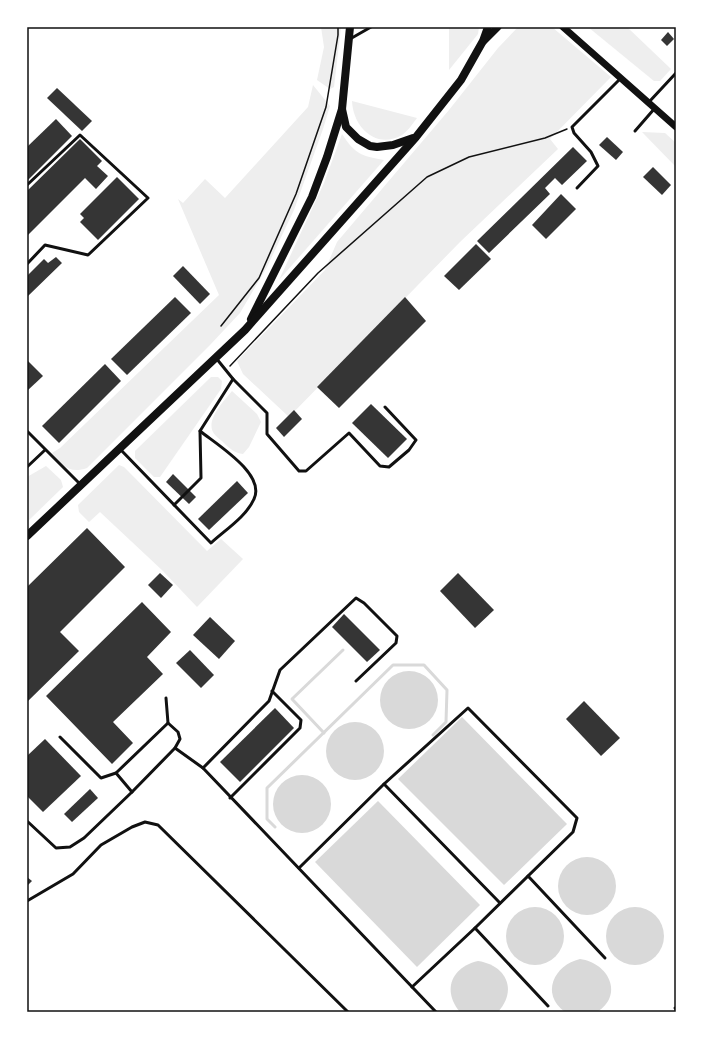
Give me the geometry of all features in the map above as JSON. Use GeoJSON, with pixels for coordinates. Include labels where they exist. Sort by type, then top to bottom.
{"type":"FeatureCollection","features":[{"type":"Feature","properties":{"kind":"main road"},"geometry":{"type":"LineString","coordinates":[[245,330],[312,197],[328,157],[342,109],[350,27]]}},
{"type":"Feature","properties":{"kind":"main road"},"geometry":{"type":"LineString","coordinates":[[27,536],[245,330],[416,137],[461,80],[483,41],[488,27]]}},
{"type":"Feature","properties":{"kind":"main road"},"geometry":{"type":"LineString","coordinates":[[342,109],[343,120],[350,132],[370,146],[384,147],[416,137]]}},
{"type":"Feature","properties":{"kind":"street"},"geometry":{"type":"LineString","coordinates":[[483,41],[498,27]]}},
{"type":"Feature","properties":{"kind":"street"},"geometry":{"type":"LineString","coordinates":[[564,27],[676,126]]}},
{"type":"Feature","properties":{"kind":"lane"},"geometry":{"type":"LineString","coordinates":[[350,39],[371,27]]}},
{"type":"Feature","properties":{"kind":"lane"},"geometry":{"type":"LineString","coordinates":[[648,102],[676,73]]}},
{"type":"Feature","properties":{"kind":"lane"},"geometry":{"type":"LineString","coordinates":[[577,188],[598,166],[591,152],[574,133],[572,127],[620,78]]}},
{"type":"Feature","properties":{"kind":"lane"},"geometry":{"type":"LineString","coordinates":[[636,131],[655,108]]}},
{"type":"Feature","properties":{"kind":"lane"},"geometry":{"type":"LineString","coordinates":[[27,185],[80,135],[148,198],[88,255],[46,245],[27,264]]}},
{"type":"Feature","properties":{"kind":"lane"},"geometry":{"type":"LineString","coordinates":[[216,358],[233,379],[266,413],[267,434],[299,472],[306,471],[349,433],[380,466],[389,467],[408,450],[416,440],[385,407]]}},
{"type":"Feature","properties":{"kind":"lane"},"geometry":{"type":"LineString","coordinates":[[174,505],[201,478],[200,431],[233,379]]}},
{"type":"Feature","properties":{"kind":"lane"},"geometry":{"type":"LineString","coordinates":[[27,431],[81,485]]}},
{"type":"Feature","properties":{"kind":"lane"},"geometry":{"type":"LineString","coordinates":[[120,449],[211,543],[247,510],[255,498],[254,481],[244,466],[200,431]]}},
{"type":"Feature","properties":{"kind":"lane"},"geometry":{"type":"LineString","coordinates":[[27,467],[45,450]]}},
{"type":"Feature","properties":{"kind":"lane"},"geometry":{"type":"LineString","coordinates":[[203,768],[269,701],[280,670],[356,598],[364,603],[397,636],[396,643],[356,681]]}},
{"type":"Feature","properties":{"kind":"lane"},"geometry":{"type":"LineString","coordinates":[[230,798],[300,728],[301,720],[272,691]]}},
{"type":"Feature","properties":{"kind":"lane"},"geometry":{"type":"LineString","coordinates":[[27,821],[56,848],[70,847],[84,838],[175,748],[180,739],[178,732],[168,723],[166,698]]}},
{"type":"Feature","properties":{"kind":"lane"},"geometry":{"type":"LineString","coordinates":[[299,868],[384,784],[468,708],[577,818],[573,832],[475,928],[412,986]]}},
{"type":"Feature","properties":{"kind":"lane"},"geometry":{"type":"LineString","coordinates":[[60,737],[101,778],[116,773],[168,723]]}},
{"type":"Feature","properties":{"kind":"lane"},"geometry":{"type":"LineString","coordinates":[[175,748],[203,768],[436,1012]]}},
{"type":"Feature","properties":{"kind":"lane"},"geometry":{"type":"LineString","coordinates":[[116,773],[132,792]]}},
{"type":"Feature","properties":{"kind":"lane"},"geometry":{"type":"LineString","coordinates":[[384,784],[500,903]]}},
{"type":"Feature","properties":{"kind":"lane"},"geometry":{"type":"LineString","coordinates":[[27,901],[72,874],[101,845],[132,827],[145,822],[158,825],[348,1012]]}},
{"type":"Feature","properties":{"kind":"lane"},"geometry":{"type":"LineString","coordinates":[[528,876],[605,958]]}},
{"type":"Feature","properties":{"kind":"lane"},"geometry":{"type":"LineString","coordinates":[[475,928],[548,1006]]}},
{"type":"Feature","properties":{"kind":"path"},"geometry":{"type":"LineString","coordinates":[[221,326],[259,278],[296,194],[326,107],[338,27]]}},
{"type":"Feature","properties":{"kind":"path"},"geometry":{"type":"LineString","coordinates":[[226,370],[318,273],[427,177],[469,157],[545,138],[572,127]]}},
{"type":"Feature","properties":{"kind":"shaded area"},"geometry":{"type":"Polygon","coordinates":[[[321,27],[341,27],[334,87],[330,89],[317,80],[324,47],[321,27]]]}},
{"type":"Feature","properties":{"kind":"shaded area"},"geometry":{"type":"Polygon","coordinates":[[[449,27],[479,27],[478,34],[449,70],[449,27]]]}},
{"type":"Feature","properties":{"kind":"shaded area"},"geometry":{"type":"Polygon","coordinates":[[[518,27],[552,27],[611,77],[550,139],[558,149],[460,242],[289,417],[243,374],[237,361],[325,270],[337,242],[449,110],[498,48],[518,27]]]}},
{"type":"Feature","properties":{"kind":"shaded area"},"geometry":{"type":"Polygon","coordinates":[[[588,27],[627,27],[671,69],[660,81],[654,81],[588,27]]]}},
{"type":"Feature","properties":{"kind":"shaded area"},"geometry":{"type":"Polygon","coordinates":[[[313,85],[330,106],[323,129],[294,210],[267,267],[240,313],[87,468],[76,470],[67,468],[59,462],[52,453],[60,448],[219,295],[178,199],[183,203],[205,179],[225,198],[308,107],[313,85]]]}},
{"type":"Feature","properties":{"kind":"shaded area"},"geometry":{"type":"Polygon","coordinates":[[[352,101],[417,118],[402,135],[392,139],[383,140],[375,138],[361,127],[353,111],[352,101]]]}},
{"type":"Feature","properties":{"kind":"shaded area"},"geometry":{"type":"Polygon","coordinates":[[[642,132],[665,133],[676,143],[676,167],[642,132]]]}},
{"type":"Feature","properties":{"kind":"shaded area"},"geometry":{"type":"Polygon","coordinates":[[[342,134],[351,146],[359,153],[384,160],[279,280],[324,183],[342,134]]]}},
{"type":"Feature","properties":{"kind":"shaded area"},"geometry":{"type":"Polygon","coordinates":[[[211,377],[218,377],[222,381],[221,389],[160,477],[154,477],[135,458],[135,451],[211,377]]]}},
{"type":"Feature","properties":{"kind":"shaded area"},"geometry":{"type":"Polygon","coordinates":[[[232,391],[257,414],[261,422],[249,447],[243,454],[235,452],[228,447],[215,435],[212,427],[212,421],[217,410],[232,391]]]}},
{"type":"Feature","properties":{"kind":"shaded area"},"geometry":{"type":"Polygon","coordinates":[[[119,465],[124,467],[207,551],[221,539],[243,559],[197,607],[163,571],[100,512],[89,522],[79,512],[78,505],[119,465]]]}},
{"type":"Feature","properties":{"kind":"shaded area"},"geometry":{"type":"Polygon","coordinates":[[[46,466],[61,480],[63,487],[27,522],[27,477],[46,466]]]}},
{"type":"Feature","properties":{"kind":"shaded area"},"geometry":{"type":"Polygon","coordinates":[[[409,671],[420,673],[433,684],[436,689],[438,700],[436,711],[425,724],[420,727],[409,729],[398,727],[385,716],[382,711],[380,700],[382,689],[393,676],[398,673],[409,671]]]}},
{"type":"Feature","properties":{"kind":"shaded area"},"geometry":{"type":"Polygon","coordinates":[[[462,717],[567,824],[504,885],[398,779],[462,717]]]}},
{"type":"Feature","properties":{"kind":"shaded area"},"geometry":{"type":"Polygon","coordinates":[[[355,722],[366,724],[379,735],[382,740],[384,751],[382,762],[371,775],[366,778],[355,780],[344,778],[331,767],[328,762],[326,751],[328,740],[339,727],[344,724],[355,722]]]}},
{"type":"Feature","properties":{"kind":"shaded area"},"geometry":{"type":"Polygon","coordinates":[[[302,775],[313,777],[326,788],[329,793],[331,804],[329,815],[318,828],[313,831],[302,833],[291,831],[278,820],[275,815],[273,804],[275,793],[286,780],[291,777],[302,775]]]}},
{"type":"Feature","properties":{"kind":"shaded area"},"geometry":{"type":"Polygon","coordinates":[[[378,801],[480,905],[417,967],[315,862],[378,801]]]}},
{"type":"Feature","properties":{"kind":"shaded area"},"geometry":{"type":"Polygon","coordinates":[[[587,857],[598,859],[611,870],[614,875],[616,886],[614,897],[603,910],[598,913],[587,915],[576,913],[563,902],[560,897],[558,886],[560,875],[571,862],[576,859],[587,857]]]}},
{"type":"Feature","properties":{"kind":"shaded area"},"geometry":{"type":"Polygon","coordinates":[[[535,907],[546,909],[559,920],[562,925],[564,936],[562,947],[551,960],[546,963],[535,965],[524,963],[511,952],[508,947],[506,936],[508,925],[519,912],[524,909],[535,907]]]}},
{"type":"Feature","properties":{"kind":"shaded area"},"geometry":{"type":"Polygon","coordinates":[[[635,907],[646,909],[659,920],[662,925],[664,936],[662,947],[651,960],[646,963],[635,965],[624,963],[611,952],[608,947],[606,936],[608,925],[619,912],[624,909],[635,907]]]}},
{"type":"Feature","properties":{"kind":"shaded area"},"geometry":{"type":"Polygon","coordinates":[[[580,959],[599,967],[610,981],[610,997],[605,1005],[597,1012],[565,1012],[557,1005],[553,997],[553,981],[557,974],[563,967],[580,959]]]}},
{"type":"Feature","properties":{"kind":"shaded area"},"geometry":{"type":"Polygon","coordinates":[[[478,961],[488,963],[496,968],[502,973],[506,980],[508,987],[507,995],[504,1004],[498,1012],[460,1012],[454,1004],[451,996],[452,981],[461,969],[478,961]]]}},
{"type":"Feature","properties":{"kind":"building"},"geometry":{"type":"Polygon","coordinates":[[[668,32],[674,39],[667,46],[661,40],[668,32]]]}},
{"type":"Feature","properties":{"kind":"building"},"geometry":{"type":"Polygon","coordinates":[[[57,88],[92,121],[82,131],[47,98],[57,88]]]}},
{"type":"Feature","properties":{"kind":"building"},"geometry":{"type":"Polygon","coordinates":[[[56,119],[72,136],[27,181],[27,147],[56,119]]]}},
{"type":"Feature","properties":{"kind":"building"},"geometry":{"type":"Polygon","coordinates":[[[607,137],[623,152],[616,160],[599,145],[607,137]]]}},
{"type":"Feature","properties":{"kind":"building"},"geometry":{"type":"Polygon","coordinates":[[[80,139],[102,161],[97,166],[108,176],[96,189],[85,178],[27,236],[27,191],[80,139]]]}},
{"type":"Feature","properties":{"kind":"building"},"geometry":{"type":"Polygon","coordinates":[[[573,147],[587,161],[562,185],[555,178],[545,188],[550,194],[489,253],[477,241],[573,147]]]}},
{"type":"Feature","properties":{"kind":"building"},"geometry":{"type":"Polygon","coordinates":[[[653,167],[671,185],[662,195],[643,177],[653,167]]]}},
{"type":"Feature","properties":{"kind":"building"},"geometry":{"type":"Polygon","coordinates":[[[117,177],[139,199],[98,240],[80,222],[84,218],[80,214],[117,177]]]}},
{"type":"Feature","properties":{"kind":"building"},"geometry":{"type":"Polygon","coordinates":[[[561,194],[576,209],[546,239],[532,225],[561,194]]]}},
{"type":"Feature","properties":{"kind":"building"},"geometry":{"type":"Polygon","coordinates":[[[476,244],[491,259],[459,290],[444,276],[476,244]]]}},
{"type":"Feature","properties":{"kind":"building"},"geometry":{"type":"Polygon","coordinates":[[[56,257],[62,263],[27,297],[27,276],[44,259],[48,263],[56,257]]]}},
{"type":"Feature","properties":{"kind":"building"},"geometry":{"type":"Polygon","coordinates":[[[183,266],[210,294],[200,304],[173,276],[183,266]]]}},
{"type":"Feature","properties":{"kind":"building"},"geometry":{"type":"Polygon","coordinates":[[[175,297],[191,313],[127,375],[111,359],[175,297]]]}},
{"type":"Feature","properties":{"kind":"building"},"geometry":{"type":"Polygon","coordinates":[[[405,297],[426,321],[339,408],[317,387],[405,297]]]}},
{"type":"Feature","properties":{"kind":"building"},"geometry":{"type":"Polygon","coordinates":[[[27,360],[43,376],[27,391],[27,360]]]}},
{"type":"Feature","properties":{"kind":"building"},"geometry":{"type":"Polygon","coordinates":[[[105,364],[121,381],[59,443],[42,426],[105,364]]]}},
{"type":"Feature","properties":{"kind":"building"},"geometry":{"type":"Polygon","coordinates":[[[371,404],[407,439],[388,458],[352,423],[371,404]]]}},
{"type":"Feature","properties":{"kind":"building"},"geometry":{"type":"Polygon","coordinates":[[[294,410],[302,419],[284,437],[276,428],[294,410]]]}},
{"type":"Feature","properties":{"kind":"building"},"geometry":{"type":"Polygon","coordinates":[[[173,474],[196,497],[189,504],[166,482],[173,474]]]}},
{"type":"Feature","properties":{"kind":"building"},"geometry":{"type":"Polygon","coordinates":[[[237,481],[248,493],[209,530],[198,519],[237,481]]]}},
{"type":"Feature","properties":{"kind":"building"},"geometry":{"type":"Polygon","coordinates":[[[87,528],[125,567],[60,632],[79,651],[27,702],[27,587],[87,528]]]}},
{"type":"Feature","properties":{"kind":"building"},"geometry":{"type":"Polygon","coordinates":[[[160,573],[173,585],[161,598],[148,585],[160,573]]]}},
{"type":"Feature","properties":{"kind":"building"},"geometry":{"type":"Polygon","coordinates":[[[458,573],[494,610],[475,628],[440,591],[458,573]]]}},
{"type":"Feature","properties":{"kind":"building"},"geometry":{"type":"Polygon","coordinates":[[[142,602],[171,632],[147,657],[163,674],[113,722],[133,743],[112,764],[46,696],[142,602]]]}},
{"type":"Feature","properties":{"kind":"building"},"geometry":{"type":"Polygon","coordinates":[[[344,614],[380,650],[367,662],[332,627],[344,614]]]}},
{"type":"Feature","properties":{"kind":"building"},"geometry":{"type":"Polygon","coordinates":[[[210,617],[235,641],[219,659],[193,635],[210,617]]]}},
{"type":"Feature","properties":{"kind":"building"},"geometry":{"type":"Polygon","coordinates":[[[190,650],[214,675],[201,688],[176,663],[190,650]]]}},
{"type":"Feature","properties":{"kind":"building"},"geometry":{"type":"Polygon","coordinates":[[[584,701],[620,738],[601,756],[566,719],[584,701]]]}},
{"type":"Feature","properties":{"kind":"building"},"geometry":{"type":"Polygon","coordinates":[[[275,708],[294,728],[240,782],[220,762],[275,708]]]}},
{"type":"Feature","properties":{"kind":"building"},"geometry":{"type":"Polygon","coordinates":[[[45,739],[81,776],[43,812],[27,796],[27,756],[45,739]]]}},
{"type":"Feature","properties":{"kind":"building"},"geometry":{"type":"Polygon","coordinates":[[[90,789],[98,798],[72,822],[64,814],[90,789]]]}},
{"type":"Feature","properties":{"kind":"building"},"geometry":{"type":"Polygon","coordinates":[[[27,877],[32,881],[27,886],[27,877]]]}},
{"type":"Feature","properties":{"kind":"waterway"},"geometry":{"type":"LineString","coordinates":[[324,733],[292,699],[343,650]]}},
{"type":"Feature","properties":{"kind":"waterway"},"geometry":{"type":"LineString","coordinates":[[275,827],[267,819],[267,788],[393,665],[424,665],[447,690],[446,722],[433,735]]}}]}
